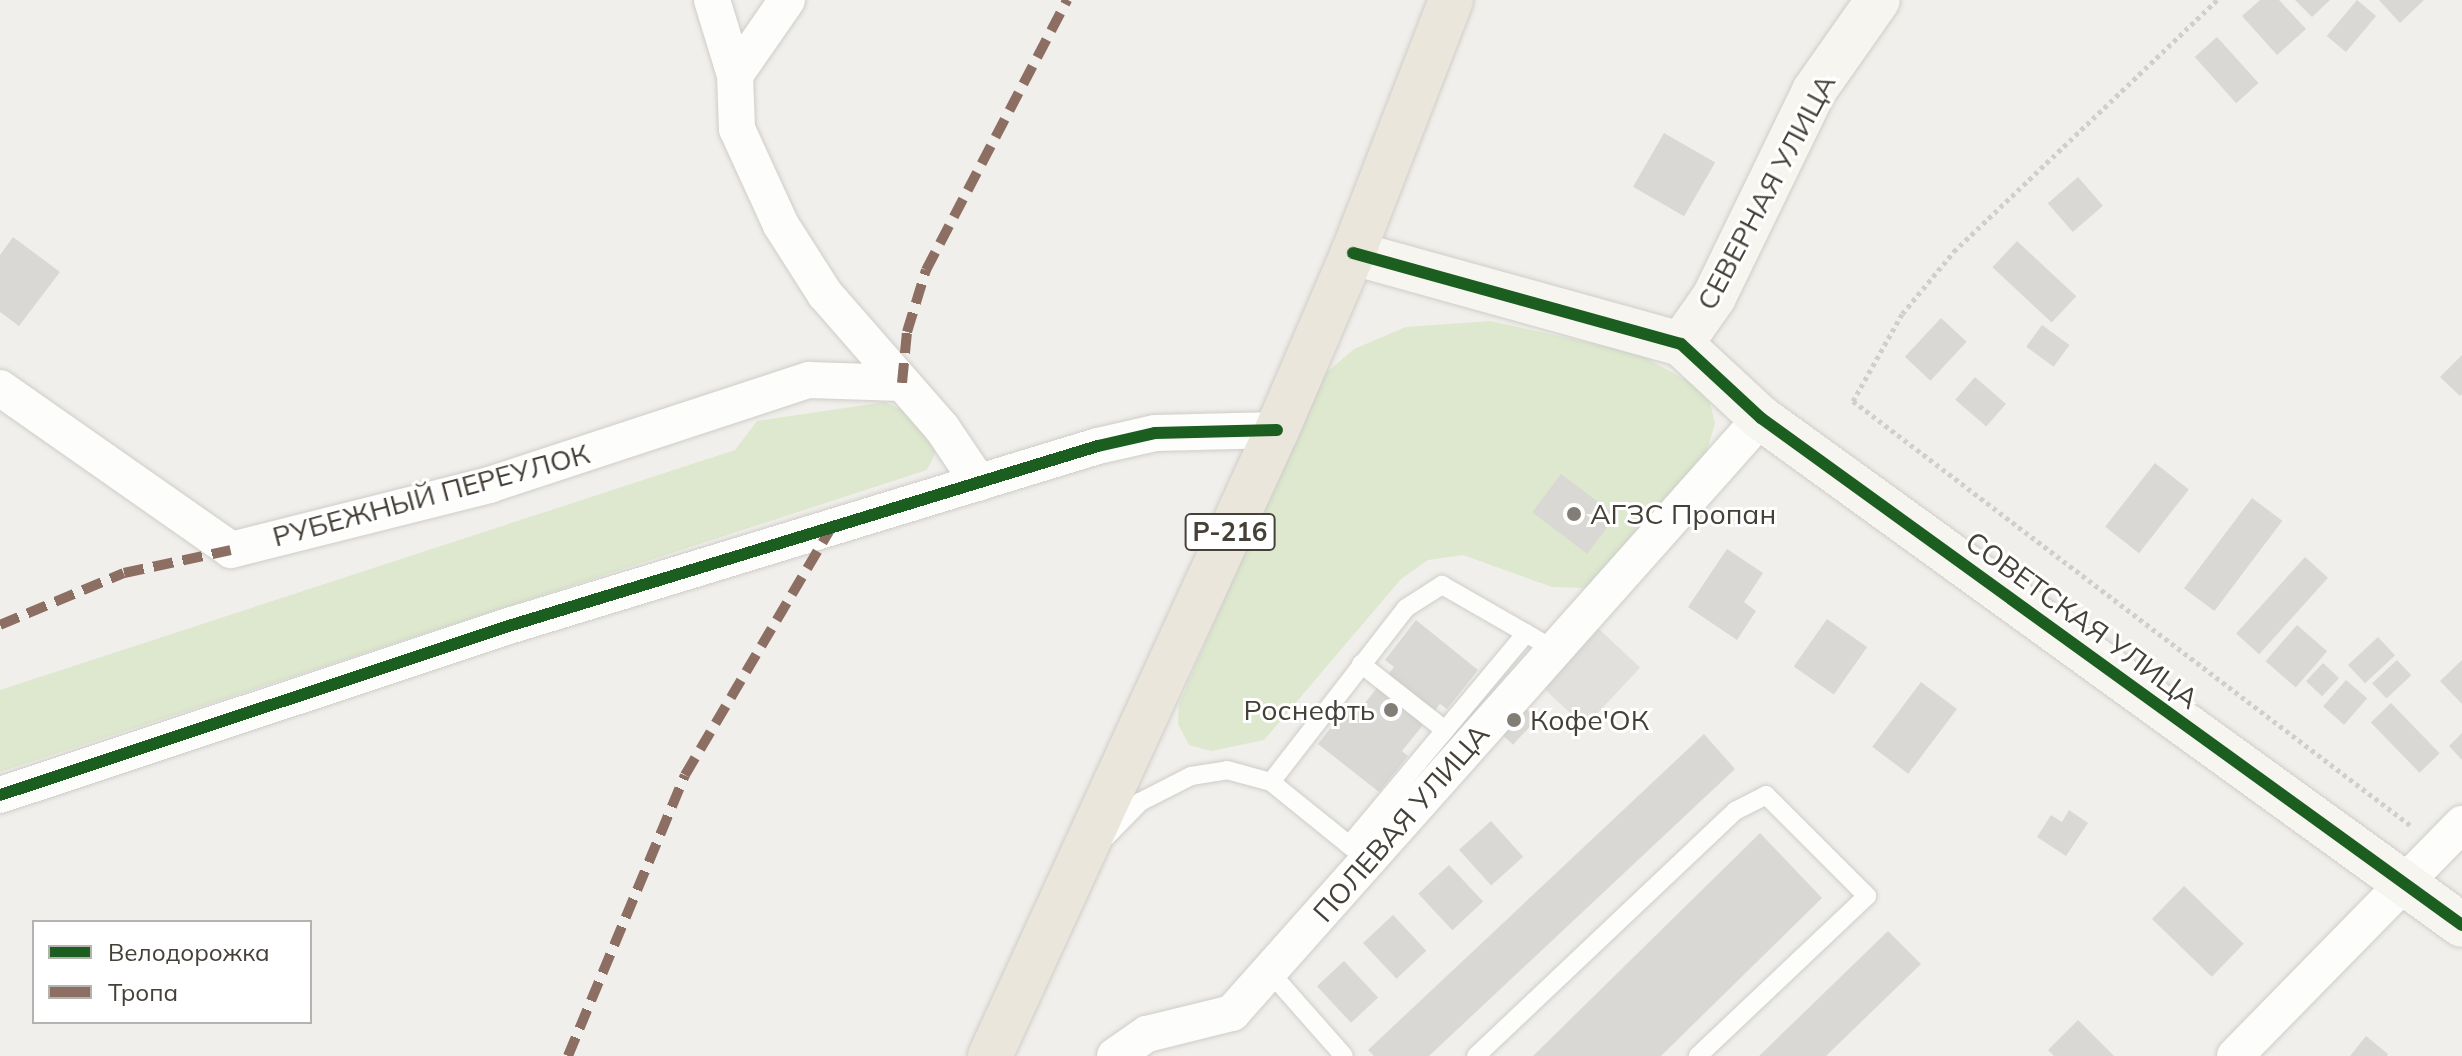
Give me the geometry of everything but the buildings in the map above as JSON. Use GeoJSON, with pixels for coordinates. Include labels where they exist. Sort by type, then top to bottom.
{"type":"FeatureCollection","features":[{"type":"Feature","properties":{"kind":"highway","name":"Р-216"},"geometry":{"type":"LineString","coordinates":[[990,1056],[1277,430],[1353,253],[1451,0]]}},
{"type":"Feature","properties":{"kind":"street"},"geometry":{"type":"LineString","coordinates":[[712,0],[735,75],[737,129],[781,225],[825,294],[942,428],[979,483]]}},
{"type":"Feature","properties":{"kind":"street"},"geometry":{"type":"LineString","coordinates":[[735,75],[787,0]]}},
{"type":"Feature","properties":{"kind":"street","name":"СЕВЕРНАЯ УЛИЦА"},"geometry":{"type":"LineString","coordinates":[[1681,344],[1714,297],[1814,91],[1878,0]]}},
{"type":"Feature","properties":{"kind":"street"},"geometry":{"type":"LineString","coordinates":[[1353,253],[1681,344]]}},
{"type":"Feature","properties":{"kind":"street","name":"СОВЕТСКАЯ УЛИЦА"},"geometry":{"type":"LineString","coordinates":[[1681,344],[1761,418],[2462,925]]}},
{"type":"Feature","properties":{"kind":"street","name":"РУБЕЖНЫЙ ПЕРЕУЛОК"},"geometry":{"type":"LineString","coordinates":[[0,388],[231,550],[489,485],[809,380],[902,383]]}},
{"type":"Feature","properties":{"kind":"street","name":"ПОЛЕВАЯ УЛИЦА"},"geometry":{"type":"LineString","coordinates":[[1115,1056],[1147,1034],[1232,1013],[1269,971],[1359,853],[1541,641],[1761,418]]}},
{"type":"Feature","properties":{"kind":"street"},"geometry":{"type":"LineString","coordinates":[[0,795],[512,625],[979,483],[1155,433],[1277,430]]}},
{"type":"Feature","properties":{"kind":"street"},"geometry":{"type":"LineString","coordinates":[[2235,1056],[2450,836]]}},
{"type":"Feature","properties":{"kind":"lane"},"geometry":{"type":"LineString","coordinates":[[1079,864],[1140,802],[1191,776],[1227,770],[1271,782],[1359,853],[1445,730],[1541,641],[1442,585],[1406,608],[1271,782]]}},
{"type":"Feature","properties":{"kind":"lane"},"geometry":{"type":"LineString","coordinates":[[1361,664],[1445,730]]}},
{"type":"Feature","properties":{"kind":"lane"},"geometry":{"type":"LineString","coordinates":[[1476,1056],[1735,811],[1766,795],[1867,896],[1698,1056]]}},
{"type":"Feature","properties":{"kind":"lane"},"geometry":{"type":"LineString","coordinates":[[1269,971],[1344,1056]]}},
{"type":"Feature","properties":{"kind":"path"},"geometry":{"type":"LineString","coordinates":[[2217,0],[1956,249],[1902,314],[1853,401],[2450,836]]}},
{"type":"Feature","properties":{"kind":"green space"},"geometry":{"type":"Polygon","coordinates":[[[1490,321],[1637,353],[1691,383],[1710,403],[1715,423],[1705,457],[1591,588],[1552,587],[1463,555],[1428,560],[1401,579],[1264,740],[1211,751],[1189,745],[1178,724],[1179,704],[1320,378],[1354,349],[1406,327],[1490,321]]]}},
{"type":"Feature","properties":{"kind":"green space"},"geometry":{"type":"Polygon","coordinates":[[[885,402],[909,413],[936,452],[927,470],[0,772],[0,690],[735,450],[757,421],[885,402]]]}},
{"type":"Feature","properties":{"kind":"shaded area"},"geometry":{"type":"Polygon","coordinates":[[[1586,617],[1640,667],[1585,727],[1531,676],[1586,617]]]}},
{"type":"Feature","properties":{"kind":"marked path"},"geometry":{"type":"LineString","coordinates":[[902,383],[907,332],[926,270],[1067,0]]}},
{"type":"Feature","properties":{"kind":"marked path"},"geometry":{"type":"LineString","coordinates":[[568,1056],[685,775],[831,528]]}},
{"type":"Feature","properties":{"kind":"marked path"},"geometry":{"type":"LineString","coordinates":[[0,625],[124,573],[231,550]]}},
{"type":"Feature","properties":{"kind":"cycle path"},"geometry":{"type":"LineString","coordinates":[[1353,253],[1681,344],[1761,418],[2462,925]]}},
{"type":"Feature","properties":{"kind":"cycle path"},"geometry":{"type":"LineString","coordinates":[[0,795],[512,625],[1098,446],[1155,433],[1277,430]]}},
{"type":"Feature","properties":{"kind":"place","name":"АГЗС Пропан"},"geometry":{"type":"Point","coordinates":[1574,514]}},
{"type":"Feature","properties":{"kind":"place","name":"Роснефть"},"geometry":{"type":"Point","coordinates":[1391,710]}},
{"type":"Feature","properties":{"kind":"place","name":"Кофе'ОК"},"geometry":{"type":"Point","coordinates":[1514,720]}}]}
